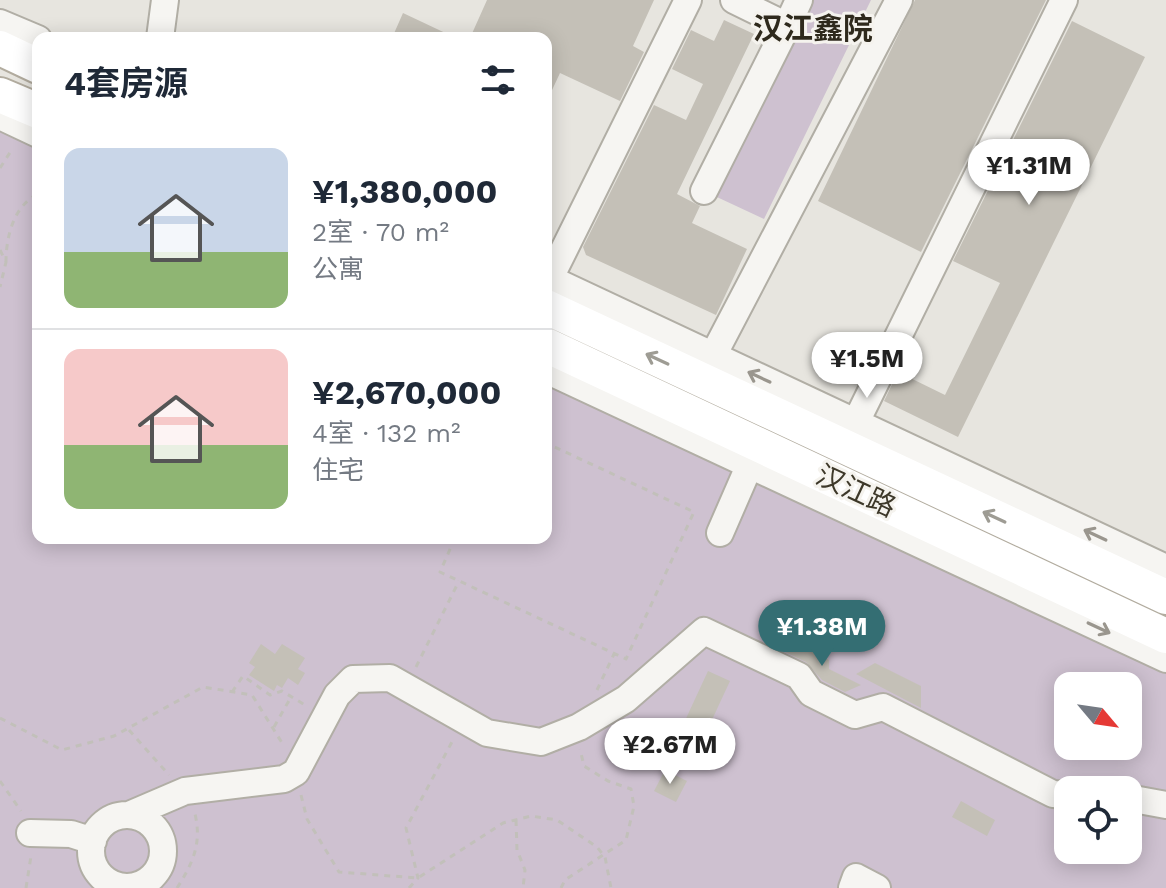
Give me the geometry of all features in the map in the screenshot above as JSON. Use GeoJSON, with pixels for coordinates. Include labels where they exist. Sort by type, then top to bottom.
{"type":"FeatureCollection","features":[{"type":"Feature","properties":{"kind":"main road"},"geometry":{"type":"LineString","coordinates":[[0,48],[32,63]]}},
{"type":"Feature","properties":{"kind":"main road"},"geometry":{"type":"LineString","coordinates":[[0,95],[32,108]]}},
{"type":"Feature","properties":{"kind":"main road","name":"汉江路"},"geometry":{"type":"LineString","coordinates":[[552,290],[1166,597]]}},
{"type":"Feature","properties":{"kind":"main road","name":"汉江路"},"geometry":{"type":"LineString","coordinates":[[552,348],[754,455],[1166,636]]}},
{"type":"Feature","properties":{"kind":"street"},"geometry":{"type":"LineString","coordinates":[[161,32],[165,0]]}},
{"type":"Feature","properties":{"kind":"street"},"geometry":{"type":"LineString","coordinates":[[552,277],[688,0]]}},
{"type":"Feature","properties":{"kind":"street"},"geometry":{"type":"LineString","coordinates":[[734,0],[787,26]]}},
{"type":"Feature","properties":{"kind":"street"},"geometry":{"type":"LineString","coordinates":[[704,191],[799,0]]}},
{"type":"Feature","properties":{"kind":"street"},"geometry":{"type":"LineString","coordinates":[[899,0],[707,368],[856,422],[1166,568]]}},
{"type":"Feature","properties":{"kind":"street"},"geometry":{"type":"LineString","coordinates":[[856,422],[1064,0]]}},
{"type":"Feature","properties":{"kind":"street"},"geometry":{"type":"LineString","coordinates":[[0,23],[32,36]]}},
{"type":"Feature","properties":{"kind":"street"},"geometry":{"type":"LineString","coordinates":[[0,116],[32,131]]}},
{"type":"Feature","properties":{"kind":"street"},"geometry":{"type":"LineString","coordinates":[[552,372],[754,455],[1166,659]]}},
{"type":"Feature","properties":{"kind":"street"},"geometry":{"type":"LineString","coordinates":[[720,533],[754,455]]}},
{"type":"Feature","properties":{"kind":"street"},"geometry":{"type":"LineString","coordinates":[[129,815],[141,817],[158,832],[163,843],[160,867],[144,884],[120,887],[110,885],[94,865],[93,841],[106,822],[185,791],[284,779],[296,772],[337,695],[353,679],[390,678],[487,733],[541,742],[579,727],[626,699],[704,631],[799,676],[811,693],[855,715],[883,707],[1054,794]]}},
{"type":"Feature","properties":{"kind":"street"},"geometry":{"type":"LineString","coordinates":[[1142,801],[1166,805]]}},
{"type":"Feature","properties":{"kind":"street"},"geometry":{"type":"LineString","coordinates":[[30,833],[63,833],[93,841]]}},
{"type":"Feature","properties":{"kind":"street"},"geometry":{"type":"LineString","coordinates":[[852,888],[856,877],[877,888]]}},
{"type":"Feature","properties":{"kind":"path"},"geometry":{"type":"LineString","coordinates":[[0,287],[6,262],[6,238],[32,197]]}},
{"type":"Feature","properties":{"kind":"path"},"geometry":{"type":"LineString","coordinates":[[0,250],[6,262]]}},
{"type":"Feature","properties":{"kind":"path"},"geometry":{"type":"LineString","coordinates":[[452,544],[440,572],[626,659],[694,512],[552,446]]}},
{"type":"Feature","properties":{"kind":"path"},"geometry":{"type":"LineString","coordinates":[[406,686],[459,581]]}},
{"type":"Feature","properties":{"kind":"path"},"geometry":{"type":"LineString","coordinates":[[597,690],[614,654]]}},
{"type":"Feature","properties":{"kind":"path"},"geometry":{"type":"LineString","coordinates":[[232,692],[243,676],[270,695],[282,691],[326,717]]}},
{"type":"Feature","properties":{"kind":"path"},"geometry":{"type":"LineString","coordinates":[[0,718],[62,750],[114,736],[203,687],[252,695],[274,727],[296,772],[307,819],[339,872],[418,878]]}},
{"type":"Feature","properties":{"kind":"path"},"geometry":{"type":"LineString","coordinates":[[274,727],[291,697]]}},
{"type":"Feature","properties":{"kind":"path"},"geometry":{"type":"LineString","coordinates":[[418,878],[406,828],[431,776],[465,719]]}},
{"type":"Feature","properties":{"kind":"path"},"geometry":{"type":"LineString","coordinates":[[561,888],[565,880],[589,863],[605,857],[626,840],[634,806],[631,789],[608,781],[584,766],[578,742],[579,727]]}},
{"type":"Feature","properties":{"kind":"path"},"geometry":{"type":"LineString","coordinates":[[409,888],[418,878],[503,823],[531,816],[557,820],[597,847],[605,857],[611,888]]}},
{"type":"Feature","properties":{"kind":"path"},"geometry":{"type":"LineString","coordinates":[[516,820],[517,850],[525,870],[523,888]]}},
{"type":"Feature","properties":{"kind":"shaded area"},"geometry":{"type":"Polygon","coordinates":[[[799,0],[871,0],[764,219],[704,191],[799,0]]]}},
{"type":"Feature","properties":{"kind":"shaded area"},"geometry":{"type":"Polygon","coordinates":[[[0,95],[32,109],[32,544],[552,544],[552,349],[1166,636],[1166,888],[0,888],[0,95]]]}},
{"type":"Feature","properties":{"kind":"building"},"geometry":{"type":"Polygon","coordinates":[[[487,0],[654,0],[633,46],[644,52],[620,101],[560,73],[552,90],[552,32],[473,32],[487,0]]]}},
{"type":"Feature","properties":{"kind":"building"},"geometry":{"type":"Polygon","coordinates":[[[915,0],[1046,0],[921,252],[818,201],[915,0]]]}},
{"type":"Feature","properties":{"kind":"building"},"geometry":{"type":"Polygon","coordinates":[[[403,13],[443,32],[395,32],[403,13]]]}},
{"type":"Feature","properties":{"kind":"building"},"geometry":{"type":"Polygon","coordinates":[[[724,20],[754,34],[677,194],[700,206],[692,223],[747,249],[716,315],[586,255],[583,247],[654,105],[686,120],[703,84],[672,69],[691,30],[714,41],[724,20]]]}},
{"type":"Feature","properties":{"kind":"building"},"geometry":{"type":"Polygon","coordinates":[[[1072,21],[1145,57],[958,437],[884,401],[898,372],[945,395],[1000,283],[953,261],[1072,21]]]}},
{"type":"Feature","properties":{"kind":"building"},"geometry":{"type":"Polygon","coordinates":[[[261,644],[275,654],[282,644],[305,658],[298,669],[305,673],[298,685],[288,678],[282,688],[277,685],[274,691],[249,675],[255,667],[249,663],[261,644]]]}},
{"type":"Feature","properties":{"kind":"building"},"geometry":{"type":"Polygon","coordinates":[[[798,644],[829,660],[829,669],[861,685],[845,692],[822,680],[806,662],[785,652],[798,644]]]}},
{"type":"Feature","properties":{"kind":"building"},"geometry":{"type":"Polygon","coordinates":[[[875,663],[921,686],[921,708],[856,674],[875,663]]]}},
{"type":"Feature","properties":{"kind":"building"},"geometry":{"type":"Polygon","coordinates":[[[708,671],[730,681],[698,750],[676,740],[708,671]]]}},
{"type":"Feature","properties":{"kind":"building"},"geometry":{"type":"Polygon","coordinates":[[[665,770],[687,781],[676,802],[654,791],[665,770]]]}},
{"type":"Feature","properties":{"kind":"building"},"geometry":{"type":"Polygon","coordinates":[[[961,801],[995,820],[987,836],[952,817],[961,801]]]}},
{"type":"Feature","properties":{"kind":"district","name":"汉江鑫院"},"geometry":{"type":"Point","coordinates":[813,28]}}]}
